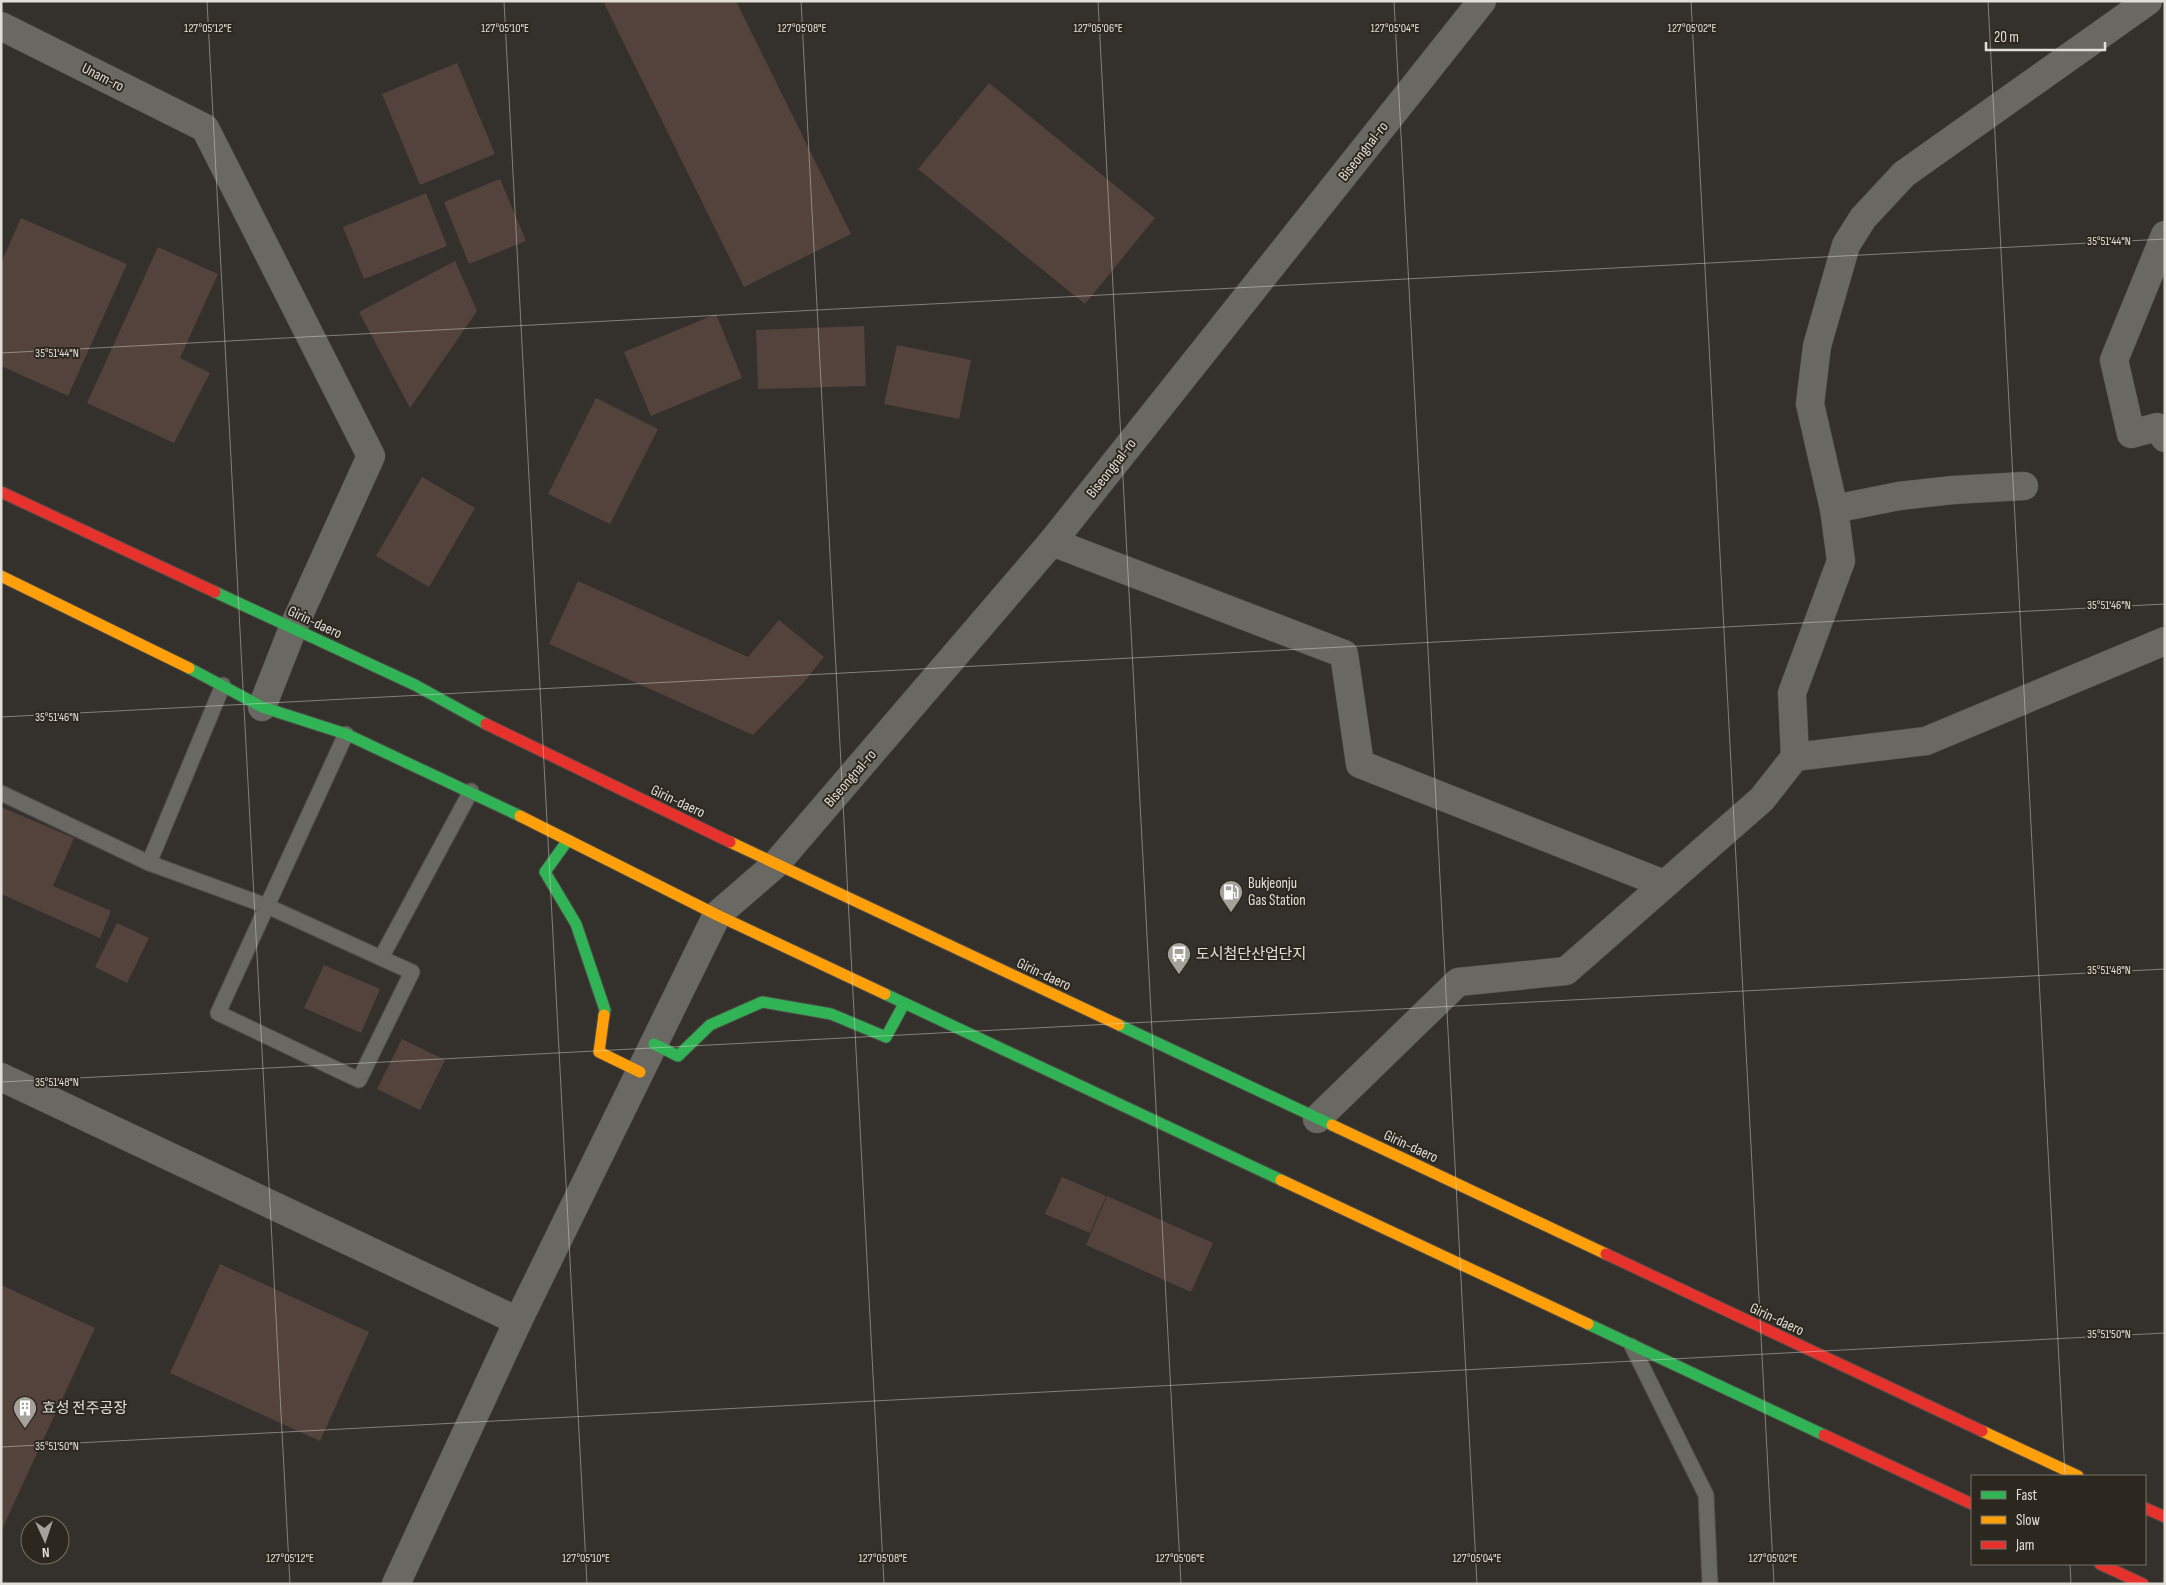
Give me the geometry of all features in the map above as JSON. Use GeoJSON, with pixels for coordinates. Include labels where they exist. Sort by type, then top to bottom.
{"type":"FeatureCollection","features":[{"type":"Feature","properties":{"kind":"street","name":"Biseongnal-ro"},"geometry":{"type":"LineString","coordinates":[[717,915],[776,864],[1052,542],[1482,1]]}},
{"type":"Feature","properties":{"kind":"street"},"geometry":{"type":"LineString","coordinates":[[1796,758],[1792,693],[1841,562],[1834,509],[1810,404],[1817,346],[1846,245],[1863,218],[1904,174],[2148,1]]}},
{"type":"Feature","properties":{"kind":"street","name":"Unam-ro"},"geometry":{"type":"LineString","coordinates":[[1,26],[205,128],[371,456],[293,628]]}},
{"type":"Feature","properties":{"kind":"street"},"geometry":{"type":"LineString","coordinates":[[2165,235],[2114,360],[2130,434],[2157,427],[2165,438]]}},
{"type":"Feature","properties":{"kind":"street"},"geometry":{"type":"LineString","coordinates":[[1834,509],[1899,496],[1953,490],[2024,486]]}},
{"type":"Feature","properties":{"kind":"street","name":"Girin-daero"},"geometry":{"type":"LineString","coordinates":[[1,492],[415,685],[500,732],[776,864],[2076,1475]]}},
{"type":"Feature","properties":{"kind":"street"},"geometry":{"type":"LineString","coordinates":[[1052,542],[1344,654],[1360,764],[1664,884]]}},
{"type":"Feature","properties":{"kind":"street"},"geometry":{"type":"LineString","coordinates":[[1,576],[262,706],[346,734],[471,791],[717,915],[904,1004],[1971,1504]]}},
{"type":"Feature","properties":{"kind":"street"},"geometry":{"type":"LineString","coordinates":[[262,706],[293,628]]}},
{"type":"Feature","properties":{"kind":"street"},"geometry":{"type":"LineString","coordinates":[[1316,1119],[1458,982],[1566,971],[1762,799],[1796,758],[1926,741],[2165,641]]}},
{"type":"Feature","properties":{"kind":"street"},"geometry":{"type":"LineString","coordinates":[[568,840],[545,872],[576,924],[605,1010],[599,1052],[640,1072]]}},
{"type":"Feature","properties":{"kind":"street"},"geometry":{"type":"LineString","coordinates":[[396,1584],[518,1321],[717,915]]}},
{"type":"Feature","properties":{"kind":"street"},"geometry":{"type":"LineString","coordinates":[[654,1044],[678,1056],[710,1025],[762,1002],[831,1014],[886,1037],[904,1004]]}},
{"type":"Feature","properties":{"kind":"street"},"geometry":{"type":"LineString","coordinates":[[1,1077],[518,1321]]}},
{"type":"Feature","properties":{"kind":"street"},"geometry":{"type":"LineString","coordinates":[[2146,1508],[2165,1517]]}},
{"type":"Feature","properties":{"kind":"street"},"geometry":{"type":"LineString","coordinates":[[2102,1565],[2142,1584]]}},
{"type":"Feature","properties":{"kind":"lane"},"geometry":{"type":"LineString","coordinates":[[149,863],[223,685]]}},
{"type":"Feature","properties":{"kind":"lane"},"geometry":{"type":"LineString","coordinates":[[1,793],[149,863],[267,906],[412,972],[359,1080],[218,1013],[267,906],[346,734]]}},
{"type":"Feature","properties":{"kind":"lane"},"geometry":{"type":"LineString","coordinates":[[381,958],[471,791]]}},
{"type":"Feature","properties":{"kind":"lane"},"geometry":{"type":"LineString","coordinates":[[1632,1346],[1706,1495],[1710,1584]]}},
{"type":"Feature","properties":{"kind":"building"},"geometry":{"type":"Polygon","coordinates":[[[609,1],[736,1],[851,234],[744,287],[604,3],[609,1]]]}},
{"type":"Feature","properties":{"kind":"building"},"geometry":{"type":"Polygon","coordinates":[[[457,63],[495,154],[420,185],[382,94],[457,63]]]}},
{"type":"Feature","properties":{"kind":"building"},"geometry":{"type":"Polygon","coordinates":[[[989,83],[1155,218],[1085,304],[918,169],[989,83]]]}},
{"type":"Feature","properties":{"kind":"building"},"geometry":{"type":"Polygon","coordinates":[[[500,179],[526,241],[469,264],[444,202],[500,179]]]}},
{"type":"Feature","properties":{"kind":"building"},"geometry":{"type":"Polygon","coordinates":[[[426,193],[447,246],[364,279],[343,227],[426,193]]]}},
{"type":"Feature","properties":{"kind":"building"},"geometry":{"type":"Polygon","coordinates":[[[21,218],[127,264],[68,396],[1,366],[1,263],[21,218]]]}},
{"type":"Feature","properties":{"kind":"building"},"geometry":{"type":"Polygon","coordinates":[[[158,247],[218,274],[180,358],[210,373],[174,443],[87,403],[158,247]]]}},
{"type":"Feature","properties":{"kind":"building"},"geometry":{"type":"Polygon","coordinates":[[[455,261],[477,311],[410,408],[359,312],[455,261]]]}},
{"type":"Feature","properties":{"kind":"building"},"geometry":{"type":"Polygon","coordinates":[[[716,314],[742,378],[651,416],[624,352],[716,314]]]}},
{"type":"Feature","properties":{"kind":"building"},"geometry":{"type":"Polygon","coordinates":[[[864,326],[866,386],[758,389],[756,330],[864,326]]]}},
{"type":"Feature","properties":{"kind":"building"},"geometry":{"type":"Polygon","coordinates":[[[897,345],[971,360],[959,419],[884,404],[897,345]]]}},
{"type":"Feature","properties":{"kind":"building"},"geometry":{"type":"Polygon","coordinates":[[[596,398],[658,429],[610,524],[548,494],[596,398]]]}},
{"type":"Feature","properties":{"kind":"building"},"geometry":{"type":"Polygon","coordinates":[[[422,477],[475,508],[429,587],[376,556],[422,477]]]}},
{"type":"Feature","properties":{"kind":"building"},"geometry":{"type":"Polygon","coordinates":[[[578,581],[748,657],[779,620],[824,657],[804,682],[753,735],[549,644],[578,581]]]}},
{"type":"Feature","properties":{"kind":"building"},"geometry":{"type":"Polygon","coordinates":[[[1,807],[74,838],[53,886],[111,911],[100,938],[1,894],[1,807]]]}},
{"type":"Feature","properties":{"kind":"building"},"geometry":{"type":"Polygon","coordinates":[[[117,923],[149,938],[127,983],[95,967],[117,923]]]}},
{"type":"Feature","properties":{"kind":"building"},"geometry":{"type":"Polygon","coordinates":[[[324,965],[380,989],[361,1033],[304,1008],[324,965]]]}},
{"type":"Feature","properties":{"kind":"building"},"geometry":{"type":"Polygon","coordinates":[[[402,1039],[445,1060],[420,1110],[377,1089],[402,1039]]]}},
{"type":"Feature","properties":{"kind":"building"},"geometry":{"type":"Polygon","coordinates":[[[1062,1177],[1106,1196],[1090,1233],[1045,1214],[1062,1177]]]}},
{"type":"Feature","properties":{"kind":"building"},"geometry":{"type":"Polygon","coordinates":[[[1107,1196],[1213,1243],[1191,1292],[1086,1245],[1107,1196]]]}},
{"type":"Feature","properties":{"kind":"building"},"geometry":{"type":"Polygon","coordinates":[[[220,1264],[369,1332],[320,1441],[170,1373],[220,1264]]]}},
{"type":"Feature","properties":{"kind":"building","name":"효성 전주공장"},"geometry":{"type":"Polygon","coordinates":[[[1,1285],[95,1328],[1,1531],[1,1285]]]}},
{"type":"Feature","properties":{"kind":"traffic: fast"},"geometry":{"type":"LineString","coordinates":[[215,592],[415,685],[486,724]]}},
{"type":"Feature","properties":{"kind":"traffic: fast"},"geometry":{"type":"LineString","coordinates":[[189,668],[262,707],[346,734],[520,816]]}},
{"type":"Feature","properties":{"kind":"traffic: fast"},"geometry":{"type":"LineString","coordinates":[[568,840],[545,872],[576,924],[605,1010],[604,1015]]}},
{"type":"Feature","properties":{"kind":"traffic: fast"},"geometry":{"type":"LineString","coordinates":[[885,994],[1281,1180]]}},
{"type":"Feature","properties":{"kind":"traffic: fast"},"geometry":{"type":"LineString","coordinates":[[654,1044],[678,1056],[710,1025],[762,1002],[831,1014],[886,1037],[904,1004]]}},
{"type":"Feature","properties":{"kind":"traffic: fast"},"geometry":{"type":"LineString","coordinates":[[1119,1025],[1332,1125]]}},
{"type":"Feature","properties":{"kind":"traffic: fast"},"geometry":{"type":"LineString","coordinates":[[1588,1324],[1824,1435]]}},
{"type":"Feature","properties":{"kind":"traffic: slow"},"geometry":{"type":"LineString","coordinates":[[1,576],[189,668]]}},
{"type":"Feature","properties":{"kind":"traffic: slow"},"geometry":{"type":"LineString","coordinates":[[520,816],[717,915],[885,994]]}},
{"type":"Feature","properties":{"kind":"traffic: slow"},"geometry":{"type":"LineString","coordinates":[[730,842],[1119,1025]]}},
{"type":"Feature","properties":{"kind":"traffic: slow"},"geometry":{"type":"LineString","coordinates":[[604,1015],[599,1052],[640,1072]]}},
{"type":"Feature","properties":{"kind":"traffic: slow"},"geometry":{"type":"LineString","coordinates":[[1332,1125],[1606,1254]]}},
{"type":"Feature","properties":{"kind":"traffic: slow"},"geometry":{"type":"LineString","coordinates":[[1281,1180],[1588,1324]]}},
{"type":"Feature","properties":{"kind":"traffic: slow"},"geometry":{"type":"LineString","coordinates":[[1982,1431],[2076,1475]]}},
{"type":"Feature","properties":{"kind":"traffic: jam"},"geometry":{"type":"LineString","coordinates":[[1,492],[215,592]]}},
{"type":"Feature","properties":{"kind":"traffic: jam"},"geometry":{"type":"LineString","coordinates":[[486,724],[730,842]]}},
{"type":"Feature","properties":{"kind":"traffic: jam"},"geometry":{"type":"LineString","coordinates":[[1606,1254],[1982,1431]]}},
{"type":"Feature","properties":{"kind":"traffic: jam"},"geometry":{"type":"LineString","coordinates":[[1824,1435],[1971,1504]]}},
{"type":"Feature","properties":{"kind":"traffic: jam"},"geometry":{"type":"LineString","coordinates":[[2146,1508],[2165,1517]]}},
{"type":"Feature","properties":{"kind":"traffic: jam"},"geometry":{"type":"LineString","coordinates":[[2102,1565],[2143,1584]]}},
{"type":"Feature","properties":{"kind":"place","name":"Bukjeonju Gas Station"},"geometry":{"type":"Point","coordinates":[1231,913]}},
{"type":"Feature","properties":{"kind":"place","name":"도시첨단산업단지"},"geometry":{"type":"Point","coordinates":[1179,975]}},
{"type":"Feature","properties":{"kind":"place","name":"효성 전주공장"},"geometry":{"type":"Point","coordinates":[25,1429]}}]}
